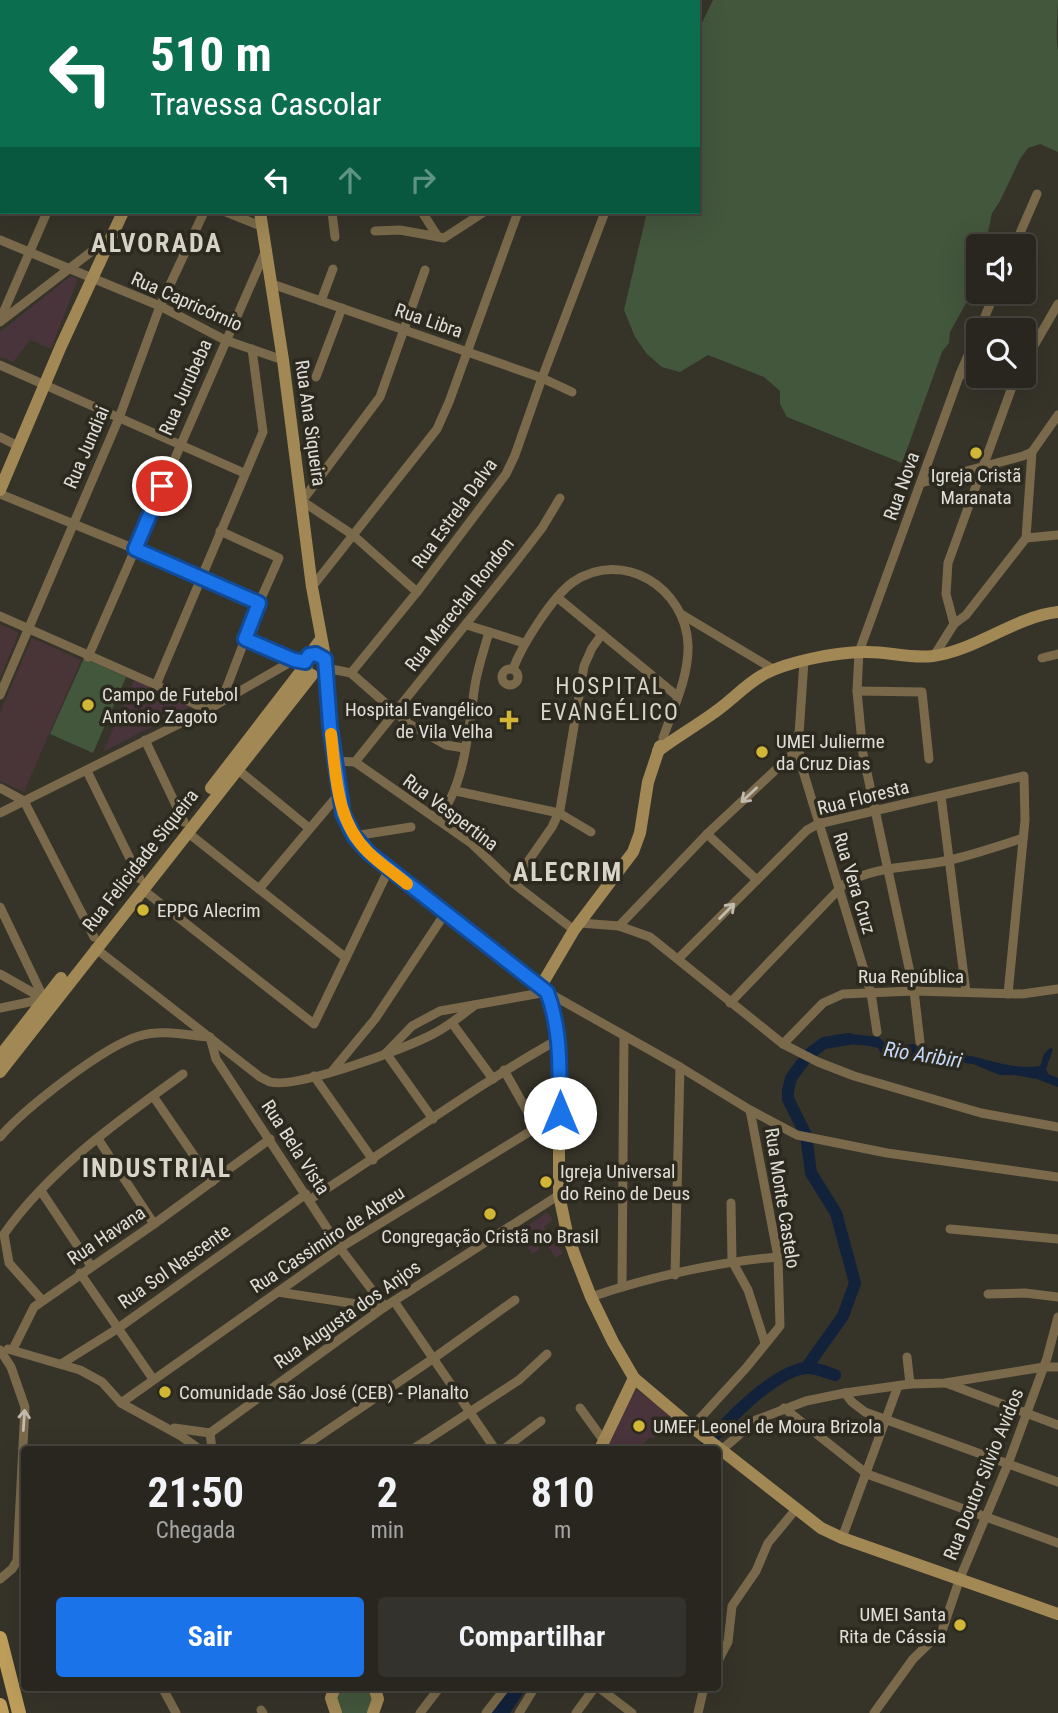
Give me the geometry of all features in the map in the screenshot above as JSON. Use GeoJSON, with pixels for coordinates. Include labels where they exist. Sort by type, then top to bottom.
{"type":"FeatureCollection","features":[{"type":"Feature","properties":{"kind":"main road"},"geometry":{"type":"LineString","coordinates":[[0,1638],[19,1713]]}},
{"type":"Feature","properties":{"kind":"main road"},"geometry":{"type":"LineString","coordinates":[[0,1704],[2,1713]]}},
{"type":"Feature","properties":{"kind":"street"},"geometry":{"type":"LineString","coordinates":[[1020,234],[1037,194]]}},
{"type":"Feature","properties":{"kind":"street"},"geometry":{"type":"LineString","coordinates":[[0,321],[46,214]]}},
{"type":"Feature","properties":{"kind":"street"},"geometry":{"type":"LineString","coordinates":[[122,214],[94,280],[61,346],[0,492],[259,603]]}},
{"type":"Feature","properties":{"kind":"street","name":"Rua Jundiai"},"geometry":{"type":"LineString","coordinates":[[0,695],[119,418],[160,306],[203,214]]}},
{"type":"Feature","properties":{"kind":"street"},"geometry":{"type":"LineString","coordinates":[[231,214],[263,227]]}},
{"type":"Feature","properties":{"kind":"street","name":"Rua Ana Siqueira"},"geometry":{"type":"LineString","coordinates":[[260,214],[284,360],[321,639],[313,666],[326,690],[343,814],[354,836],[369,853],[544,989]]}},
{"type":"Feature","properties":{"kind":"street"},"geometry":{"type":"LineString","coordinates":[[332,214],[335,237]]}},
{"type":"Feature","properties":{"kind":"street"},"geometry":{"type":"LineString","coordinates":[[423,214],[438,237]]}},
{"type":"Feature","properties":{"kind":"street"},"geometry":{"type":"LineString","coordinates":[[375,231],[400,230],[438,237],[449,236],[481,214]]}},
{"type":"Feature","properties":{"kind":"street"},"geometry":{"type":"LineString","coordinates":[[312,587],[437,429],[468,352],[517,214]]}},
{"type":"Feature","properties":{"kind":"street","name":"Rua Estrela Dalva"},"geometry":{"type":"LineString","coordinates":[[351,673],[417,592],[506,474],[527,425],[604,214]]}},
{"type":"Feature","properties":{"kind":"street"},"geometry":{"type":"LineString","coordinates":[[0,321],[110,237]]}},
{"type":"Feature","properties":{"kind":"street","name":"Rua Capricórnio"},"geometry":{"type":"LineString","coordinates":[[0,240],[160,306],[225,340],[284,360]]}},
{"type":"Feature","properties":{"kind":"street","name":"Rua Jurubeba"},"geometry":{"type":"LineString","coordinates":[[88,657],[179,443],[267,249]]}},
{"type":"Feature","properties":{"kind":"street"},"geometry":{"type":"LineString","coordinates":[[321,301],[333,269]]}},
{"type":"Feature","properties":{"kind":"street"},"geometry":{"type":"LineString","coordinates":[[417,592],[353,535],[302,501],[376,404],[387,381],[425,270]]}},
{"type":"Feature","properties":{"kind":"street","name":"Rua Libra"},"geometry":{"type":"LineString","coordinates":[[272,284],[542,378],[572,392]]}},
{"type":"Feature","properties":{"kind":"street"},"geometry":{"type":"LineString","coordinates":[[1036,342],[1058,304]]}},
{"type":"Feature","properties":{"kind":"street"},"geometry":{"type":"LineString","coordinates":[[316,377],[342,308]]}},
{"type":"Feature","properties":{"kind":"street"},"geometry":{"type":"LineString","coordinates":[[156,685],[263,432],[252,349]]}},
{"type":"Feature","properties":{"kind":"street","name":"Rua Nova"},"geometry":{"type":"LineString","coordinates":[[920,1042],[914,991],[863,754],[857,691],[859,652],[966,360]]}},
{"type":"Feature","properties":{"kind":"street"},"geometry":{"type":"LineString","coordinates":[[0,365],[244,473]]}},
{"type":"Feature","properties":{"kind":"street"},"geometry":{"type":"LineString","coordinates":[[960,374],[966,374]]}},
{"type":"Feature","properties":{"kind":"street"},"geometry":{"type":"LineString","coordinates":[[954,624],[946,594],[948,563],[1012,388]]}},
{"type":"Feature","properties":{"kind":"street"},"geometry":{"type":"LineString","coordinates":[[934,656],[954,624],[966,615],[1027,538],[1032,452],[1058,415]]}},
{"type":"Feature","properties":{"kind":"street"},"geometry":{"type":"LineString","coordinates":[[0,437],[18,446]]}},
{"type":"Feature","properties":{"kind":"street"},"geometry":{"type":"LineString","coordinates":[[921,483],[1032,452]]}},
{"type":"Feature","properties":{"kind":"street","name":"Rua Marechal Rondon"},"geometry":{"type":"LineString","coordinates":[[355,762],[397,713],[437,658],[467,625],[542,528],[559,498]]}},
{"type":"Feature","properties":{"kind":"street"},"geometry":{"type":"LineString","coordinates":[[220,531],[279,558],[222,702]]}},
{"type":"Feature","properties":{"kind":"street"},"geometry":{"type":"LineString","coordinates":[[1027,538],[1058,535]]}},
{"type":"Feature","properties":{"kind":"street"},"geometry":{"type":"LineString","coordinates":[[513,670],[524,643],[570,585],[585,576],[609,569],[639,573],[654,581],[672,599],[681,614],[686,631],[688,656],[669,738]]}},
{"type":"Feature","properties":{"kind":"street"},"geometry":{"type":"LineString","coordinates":[[558,598],[677,696]]}},
{"type":"Feature","properties":{"kind":"street"},"geometry":{"type":"LineString","coordinates":[[544,989],[577,926],[633,852],[640,833],[648,782],[658,751],[669,738],[718,711],[748,684],[773,669],[859,652],[934,656],[984,641],[1024,621],[1057,610]]}},
{"type":"Feature","properties":{"kind":"street"},"geometry":{"type":"LineString","coordinates":[[681,614],[773,669]]}},
{"type":"Feature","properties":{"kind":"street"},"geometry":{"type":"LineString","coordinates":[[0,616],[207,710]]}},
{"type":"Feature","properties":{"kind":"street"},"geometry":{"type":"LineString","coordinates":[[467,625],[524,643]]}},
{"type":"Feature","properties":{"kind":"street"},"geometry":{"type":"LineString","coordinates":[[436,819],[456,791],[477,677],[489,632]]}},
{"type":"Feature","properties":{"kind":"street"},"geometry":{"type":"LineString","coordinates":[[513,883],[559,813],[564,797],[584,666],[601,634]]}},
{"type":"Feature","properties":{"kind":"street"},"geometry":{"type":"LineString","coordinates":[[245,639],[313,666],[351,673],[409,724],[446,745],[464,748]]}},
{"type":"Feature","properties":{"kind":"street"},"geometry":{"type":"LineString","coordinates":[[1042,658],[1058,654]]}},
{"type":"Feature","properties":{"kind":"street","name":"Rua Vera Cruz"},"geometry":{"type":"LineString","coordinates":[[804,661],[800,761],[871,993],[877,1032]]}},
{"type":"Feature","properties":{"kind":"street"},"geometry":{"type":"LineString","coordinates":[[0,813],[222,702],[313,666]]}},
{"type":"Feature","properties":{"kind":"street","name":"Rua Felicidade Siqueira"},"geometry":{"type":"LineString","coordinates":[[186,827],[237,769],[313,666]]}},
{"type":"Feature","properties":{"kind":"street","name":"Rua Felicidade Siqueira"},"geometry":{"type":"LineString","coordinates":[[0,1056],[48,1001],[313,666]]}},
{"type":"Feature","properties":{"kind":"street"},"geometry":{"type":"LineString","coordinates":[[857,691],[922,692],[929,759]]}},
{"type":"Feature","properties":{"kind":"street"},"geometry":{"type":"LineString","coordinates":[[145,740],[186,827],[346,958]]}},
{"type":"Feature","properties":{"kind":"street"},"geometry":{"type":"LineString","coordinates":[[619,926],[707,834],[799,748]]}},
{"type":"Feature","properties":{"kind":"street"},"geometry":{"type":"LineString","coordinates":[[334,761],[355,762]]}},
{"type":"Feature","properties":{"kind":"street","name":"Rua Vespertina"},"geometry":{"type":"LineString","coordinates":[[355,762],[471,844],[513,883],[577,926]]}},
{"type":"Feature","properties":{"kind":"street"},"geometry":{"type":"LineString","coordinates":[[237,769],[309,828]]}},
{"type":"Feature","properties":{"kind":"street"},"geometry":{"type":"LineString","coordinates":[[87,771],[141,884],[314,1024],[389,869]]}},
{"type":"Feature","properties":{"kind":"street","name":"Rua Floresta"},"geometry":{"type":"LineString","coordinates":[[678,959],[807,830],[818,824],[1024,776],[1023,838]]}},
{"type":"Feature","properties":{"kind":"street"},"geometry":{"type":"LineString","coordinates":[[0,788],[24,801],[95,942],[269,1082],[314,1076],[372,1060],[432,1035],[476,1005]]}},
{"type":"Feature","properties":{"kind":"street"},"geometry":{"type":"LineString","coordinates":[[456,791],[559,813],[591,831]]}},
{"type":"Feature","properties":{"kind":"street"},"geometry":{"type":"LineString","coordinates":[[259,889],[339,794]]}},
{"type":"Feature","properties":{"kind":"street"},"geometry":{"type":"LineString","coordinates":[[941,796],[966,992]]}},
{"type":"Feature","properties":{"kind":"street"},"geometry":{"type":"LineString","coordinates":[[354,836],[411,827]]}},
{"type":"Feature","properties":{"kind":"street"},"geometry":{"type":"LineString","coordinates":[[707,834],[757,880]]}},
{"type":"Feature","properties":{"kind":"street"},"geometry":{"type":"LineString","coordinates":[[730,1003],[844,884],[854,878],[875,871],[950,860],[1023,838],[1008,994]]}},
{"type":"Feature","properties":{"kind":"street"},"geometry":{"type":"LineString","coordinates":[[0,907],[48,1001]]}},
{"type":"Feature","properties":{"kind":"street"},"geometry":{"type":"LineString","coordinates":[[333,1070],[375,1019],[446,912]]}},
{"type":"Feature","properties":{"kind":"street"},"geometry":{"type":"LineString","coordinates":[[577,926],[619,926],[650,937],[783,1044],[818,1062],[854,1076],[981,1114],[1058,1127]]}},
{"type":"Feature","properties":{"kind":"street"},"geometry":{"type":"LineString","coordinates":[[0,974],[48,1001]]}},
{"type":"Feature","properties":{"kind":"street"},"geometry":{"type":"LineString","coordinates":[[544,989],[555,1013],[559,1039],[559,1195],[567,1233],[591,1297],[634,1378],[714,1446]]}},
{"type":"Feature","properties":{"kind":"street"},"geometry":{"type":"LineString","coordinates":[[386,1053],[402,1034],[440,1010],[476,1005],[544,989],[680,1067],[750,1111],[800,1136],[1058,1177]]}},
{"type":"Feature","properties":{"kind":"street","name":"Rua República"},"geometry":{"type":"LineString","coordinates":[[783,1044],[828,998],[843,994],[914,991],[1008,994],[1058,989]]}},
{"type":"Feature","properties":{"kind":"street"},"geometry":{"type":"LineString","coordinates":[[0,1008],[48,1001]]}},
{"type":"Feature","properties":{"kind":"street","name":"Rua Felicidade Siqueira"},"geometry":{"type":"LineString","coordinates":[[0,1072],[48,1001]]}},
{"type":"Feature","properties":{"kind":"street"},"geometry":{"type":"LineString","coordinates":[[452,1023],[492,1079]]}},
{"type":"Feature","properties":{"kind":"street"},"geometry":{"type":"LineString","coordinates":[[0,1137],[9,1126],[81,1070],[119,1045],[138,1036],[156,1033],[210,1037]]}},
{"type":"Feature","properties":{"kind":"street"},"geometry":{"type":"LineString","coordinates":[[622,1287],[624,1036]]}},
{"type":"Feature","properties":{"kind":"street","name":"Rua Bela Vista"},"geometry":{"type":"LineString","coordinates":[[210,1037],[216,1059],[340,1248],[384,1307]]}},
{"type":"Feature","properties":{"kind":"street","name":"Rua Sol Nascente"},"geometry":{"type":"LineString","coordinates":[[61,1364],[117,1329],[308,1197],[373,1160],[504,1070],[559,1039]]}},
{"type":"Feature","properties":{"kind":"street"},"geometry":{"type":"LineString","coordinates":[[386,1053],[433,1119]]}},
{"type":"Feature","properties":{"kind":"street"},"geometry":{"type":"LineString","coordinates":[[675,1275],[680,1067]]}},
{"type":"Feature","properties":{"kind":"street"},"geometry":{"type":"LineString","coordinates":[[504,1070],[536,1127]]}},
{"type":"Feature","properties":{"kind":"street"},"geometry":{"type":"LineString","coordinates":[[42,1300],[5,1264],[4,1234],[72,1160],[183,1074]]}},
{"type":"Feature","properties":{"kind":"street"},"geometry":{"type":"LineString","coordinates":[[314,1076],[373,1160]]}},
{"type":"Feature","properties":{"kind":"street"},"geometry":{"type":"LineString","coordinates":[[153,1096],[212,1182]]}},
{"type":"Feature","properties":{"kind":"street","name":"Rua Monte Castelo"},"geometry":{"type":"LineString","coordinates":[[696,1431],[779,1326],[778,1257],[750,1111]]}},
{"type":"Feature","properties":{"kind":"street","name":"Rua Cassimiro de Abreu"},"geometry":{"type":"LineString","coordinates":[[121,1403],[340,1248],[560,1113]]}},
{"type":"Feature","properties":{"kind":"street"},"geometry":{"type":"LineString","coordinates":[[98,1139],[154,1224]]}},
{"type":"Feature","properties":{"kind":"street","name":"Rua Havana"},"geometry":{"type":"LineString","coordinates":[[13,1349],[27,1316],[42,1300],[154,1224],[270,1139]]}},
{"type":"Feature","properties":{"kind":"street"},"geometry":{"type":"LineString","coordinates":[[41,1191],[91,1266]]}},
{"type":"Feature","properties":{"kind":"street","name":"Rua Augusta dos Anjos"},"geometry":{"type":"LineString","coordinates":[[210,1433],[384,1307],[559,1195]]}},
{"type":"Feature","properties":{"kind":"street"},"geometry":{"type":"LineString","coordinates":[[731,1202],[732,1261],[748,1290],[765,1343]]}},
{"type":"Feature","properties":{"kind":"street"},"geometry":{"type":"LineString","coordinates":[[950,1229],[1058,1239]]}},
{"type":"Feature","properties":{"kind":"street"},"geometry":{"type":"LineString","coordinates":[[591,1297],[732,1261],[778,1257]]}},
{"type":"Feature","properties":{"kind":"street"},"geometry":{"type":"LineString","coordinates":[[80,1273],[153,1378]]}},
{"type":"Feature","properties":{"kind":"street"},"geometry":{"type":"LineString","coordinates":[[278,1292],[384,1307]]}},
{"type":"Feature","properties":{"kind":"street"},"geometry":{"type":"LineString","coordinates":[[988,1294],[1026,1293],[1058,1297]]}},
{"type":"Feature","properties":{"kind":"street"},"geometry":{"type":"LineString","coordinates":[[304,1446],[515,1300]]}},
{"type":"Feature","properties":{"kind":"street"},"geometry":{"type":"LineString","coordinates":[[394,1301],[493,1446]]}},
{"type":"Feature","properties":{"kind":"street","name":"Rua Doutor Silvio Avidos"},"geometry":{"type":"LineString","coordinates":[[874,1713],[913,1659],[942,1631],[1008,1465],[1044,1367],[1058,1317]]}},
{"type":"Feature","properties":{"kind":"street"},"geometry":{"type":"LineString","coordinates":[[0,1349],[13,1349],[80,1370],[102,1382],[121,1403],[190,1442],[210,1433],[212,1446]]}},
{"type":"Feature","properties":{"kind":"street"},"geometry":{"type":"LineString","coordinates":[[0,1349],[11,1367],[25,1407],[23,1446]]}},
{"type":"Feature","properties":{"kind":"street"},"geometry":{"type":"LineString","coordinates":[[418,1446],[519,1380],[547,1354]]}},
{"type":"Feature","properties":{"kind":"street"},"geometry":{"type":"LineString","coordinates":[[907,1357],[910,1384]]}},
{"type":"Feature","properties":{"kind":"street"},"geometry":{"type":"LineString","coordinates":[[721,1446],[756,1420],[784,1408],[845,1393],[910,1384],[945,1383],[1058,1367]]}},
{"type":"Feature","properties":{"kind":"street"},"geometry":{"type":"LineString","coordinates":[[602,1445],[634,1378]]}},
{"type":"Feature","properties":{"kind":"street"},"geometry":{"type":"LineString","coordinates":[[945,1383],[1058,1424]]}},
{"type":"Feature","properties":{"kind":"street"},"geometry":{"type":"LineString","coordinates":[[842,1538],[898,1386]]}},
{"type":"Feature","properties":{"kind":"street"},"geometry":{"type":"LineString","coordinates":[[845,1393],[858,1408],[886,1420],[1058,1482]]}},
{"type":"Feature","properties":{"kind":"street"},"geometry":{"type":"LineString","coordinates":[[580,1408],[602,1445]]}},
{"type":"Feature","properties":{"kind":"street"},"geometry":{"type":"LineString","coordinates":[[784,1408],[867,1474],[1058,1543]]}},
{"type":"Feature","properties":{"kind":"street"},"geometry":{"type":"LineString","coordinates":[[509,1446],[541,1421]]}},
{"type":"Feature","properties":{"kind":"street"},"geometry":{"type":"LineString","coordinates":[[721,1452],[821,1528],[842,1538],[1058,1614]]}},
{"type":"Feature","properties":{"kind":"street"},"geometry":{"type":"LineString","coordinates":[[0,1579],[17,1561],[21,1484]]}},
{"type":"Feature","properties":{"kind":"street"},"geometry":{"type":"LineString","coordinates":[[721,1655],[728,1642],[732,1606],[756,1571],[768,1542],[796,1509]]}},
{"type":"Feature","properties":{"kind":"street"},"geometry":{"type":"LineString","coordinates":[[164,1691],[176,1713]]}},
{"type":"Feature","properties":{"kind":"street"},"geometry":{"type":"LineString","coordinates":[[334,1691],[331,1703],[336,1713]]}},
{"type":"Feature","properties":{"kind":"street"},"geometry":{"type":"LineString","coordinates":[[373,1713],[378,1699],[375,1691]]}},
{"type":"Feature","properties":{"kind":"street"},"geometry":{"type":"LineString","coordinates":[[419,1713],[437,1691]]}},
{"type":"Feature","properties":{"kind":"street"},"geometry":{"type":"LineString","coordinates":[[486,1713],[503,1691]]}},
{"type":"Feature","properties":{"kind":"street"},"geometry":{"type":"LineString","coordinates":[[519,1713],[533,1691]]}},
{"type":"Feature","properties":{"kind":"street"},"geometry":{"type":"LineString","coordinates":[[576,1713],[594,1691]]}},
{"type":"Feature","properties":{"kind":"street"},"geometry":{"type":"LineString","coordinates":[[602,1691],[632,1713]]}},
{"type":"Feature","properties":{"kind":"street"},"geometry":{"type":"LineString","coordinates":[[698,1713],[703,1691]]}},
{"type":"Feature","properties":{"kind":"shaded area"},"geometry":{"type":"Polygon","coordinates":[[[71,276],[78,279],[51,349],[30,340],[13,362],[0,357],[0,332],[71,276]]]}},
{"type":"Feature","properties":{"kind":"shaded area"},"geometry":{"type":"Polygon","coordinates":[[[0,624],[19,633],[0,678],[0,624]]]}},
{"type":"Feature","properties":{"kind":"shaded area"},"geometry":{"type":"Polygon","coordinates":[[[32,638],[81,660],[24,792],[0,781],[0,712],[32,638]]]}},
{"type":"Feature","properties":{"kind":"shaded area"},"geometry":{"type":"Polygon","coordinates":[[[134,680],[193,705],[103,752],[134,680]]]}},
{"type":"Feature","properties":{"kind":"shaded area"},"geometry":{"type":"Polygon","coordinates":[[[547,1212],[553,1220],[544,1227],[563,1253],[556,1258],[539,1233],[532,1238],[540,1249],[532,1254],[518,1233],[547,1212]]]}},
{"type":"Feature","properties":{"kind":"shaded area","name":"UMEF Leonel de Moura Brizola"},"geometry":{"type":"Polygon","coordinates":[[[634,1388],[673,1416],[653,1439],[650,1437],[643,1444],[645,1446],[605,1444],[634,1388]]]}},
{"type":"Feature","properties":{"kind":"green space"},"geometry":{"type":"Polygon","coordinates":[[[713,0],[1058,0],[1058,152],[1040,144],[1028,148],[992,213],[988,234],[966,234],[966,303],[950,332],[949,343],[942,352],[902,463],[787,417],[780,404],[780,391],[764,377],[708,355],[680,372],[662,367],[647,354],[635,337],[624,310],[647,214],[700,214],[700,27],[713,0]]]}},
{"type":"Feature","properties":{"kind":"green space","name":"Campo de Futebol Antonio Zagoto"},"geometry":{"type":"Polygon","coordinates":[[[84,658],[126,677],[93,753],[50,734],[84,658]]]}},
{"type":"Feature","properties":{"kind":"green space"},"geometry":{"type":"Polygon","coordinates":[[[339,1691],[370,1691],[373,1695],[369,1713],[340,1713],[336,1700],[339,1691]]]}},
{"type":"Feature","properties":{"kind":"water","name":"Rio Aribiri"},"geometry":{"type":"Polygon","coordinates":[[[835,1035],[879,1037],[889,1047],[914,1044],[920,1050],[961,1054],[1024,1067],[1040,1066],[1044,1054],[1050,1048],[1053,1049],[1046,1069],[1048,1074],[1058,1078],[1058,1087],[1037,1079],[1000,1075],[973,1064],[905,1056],[883,1057],[878,1048],[833,1040],[835,1035]]]}},
{"type":"Feature","properties":{"kind":"water"},"geometry":{"type":"Polygon","coordinates":[[[508,1691],[524,1691],[510,1713],[489,1713],[508,1691]]]}},
{"type":"Feature","properties":{"kind":"waterway","name":"Rio Aribiri"},"geometry":{"type":"LineString","coordinates":[[806,1368],[843,1316],[855,1283],[836,1213],[811,1173],[806,1135],[788,1099],[788,1091],[791,1078],[808,1055],[824,1043],[849,1039]]}},
{"type":"Feature","properties":{"kind":"waterway","name":"Rio Aribiri"},"geometry":{"type":"LineString","coordinates":[[706,1446],[751,1399],[782,1377],[796,1370],[809,1368],[835,1375]]}},
{"type":"Feature","properties":{"kind":"slow traffic"},"geometry":{"type":"LineString","coordinates":[[331,734],[339,794],[348,825],[369,853],[407,884]]}},
{"type":"Feature","properties":{"kind":"place","name":"Igreja Cristã Maranata"},"geometry":{"type":"Point","coordinates":[976,453]}},
{"type":"Feature","properties":{"kind":"place","name":"Campo de Futebol Antonio Zagoto"},"geometry":{"type":"Point","coordinates":[88,705]}},
{"type":"Feature","properties":{"kind":"place","name":"Hospital Evangélico de Vila Velha"},"geometry":{"type":"Point","coordinates":[509,720]}},
{"type":"Feature","properties":{"kind":"place","name":"UMEI Julierme da Cruz Dias"},"geometry":{"type":"Point","coordinates":[762,752]}},
{"type":"Feature","properties":{"kind":"place","name":"EPPG Alecrim"},"geometry":{"type":"Point","coordinates":[143,910]}},
{"type":"Feature","properties":{"kind":"place","name":"Igreja Universal do Reino de Deus"},"geometry":{"type":"Point","coordinates":[546,1182]}},
{"type":"Feature","properties":{"kind":"place","name":"Congregação Cristã no Brasil"},"geometry":{"type":"Point","coordinates":[490,1214]}},
{"type":"Feature","properties":{"kind":"place","name":"Comunidade São José (CEB) - Planalto"},"geometry":{"type":"Point","coordinates":[165,1392]}},
{"type":"Feature","properties":{"kind":"place","name":"UMEF Leonel de Moura Brizola"},"geometry":{"type":"Point","coordinates":[639,1426]}},
{"type":"Feature","properties":{"kind":"place","name":"UMEI Santa Rita de Cássia"},"geometry":{"type":"Point","coordinates":[960,1625]}},
{"type":"Feature","properties":{"kind":"district","name":"ALVORADA"},"geometry":{"type":"Point","coordinates":[157,243]}},
{"type":"Feature","properties":{"kind":"district","name":"HOSPITAL EVANGÉLICO"},"geometry":{"type":"Point","coordinates":[610,699]}},
{"type":"Feature","properties":{"kind":"district","name":"ALECRIM"},"geometry":{"type":"Point","coordinates":[568,872]}},
{"type":"Feature","properties":{"kind":"district","name":"INDUSTRIAL"},"geometry":{"type":"Point","coordinates":[157,1168]}},
{"type":"Feature","properties":{"kind":"route"},"geometry":{"type":"LineString","coordinates":[[162,486],[135,549],[259,603],[245,639],[294,660],[305,662],[309,655],[323,656],[339,794],[348,825],[369,853],[547,992],[555,1013],[559,1039],[560,1113]]}}]}
